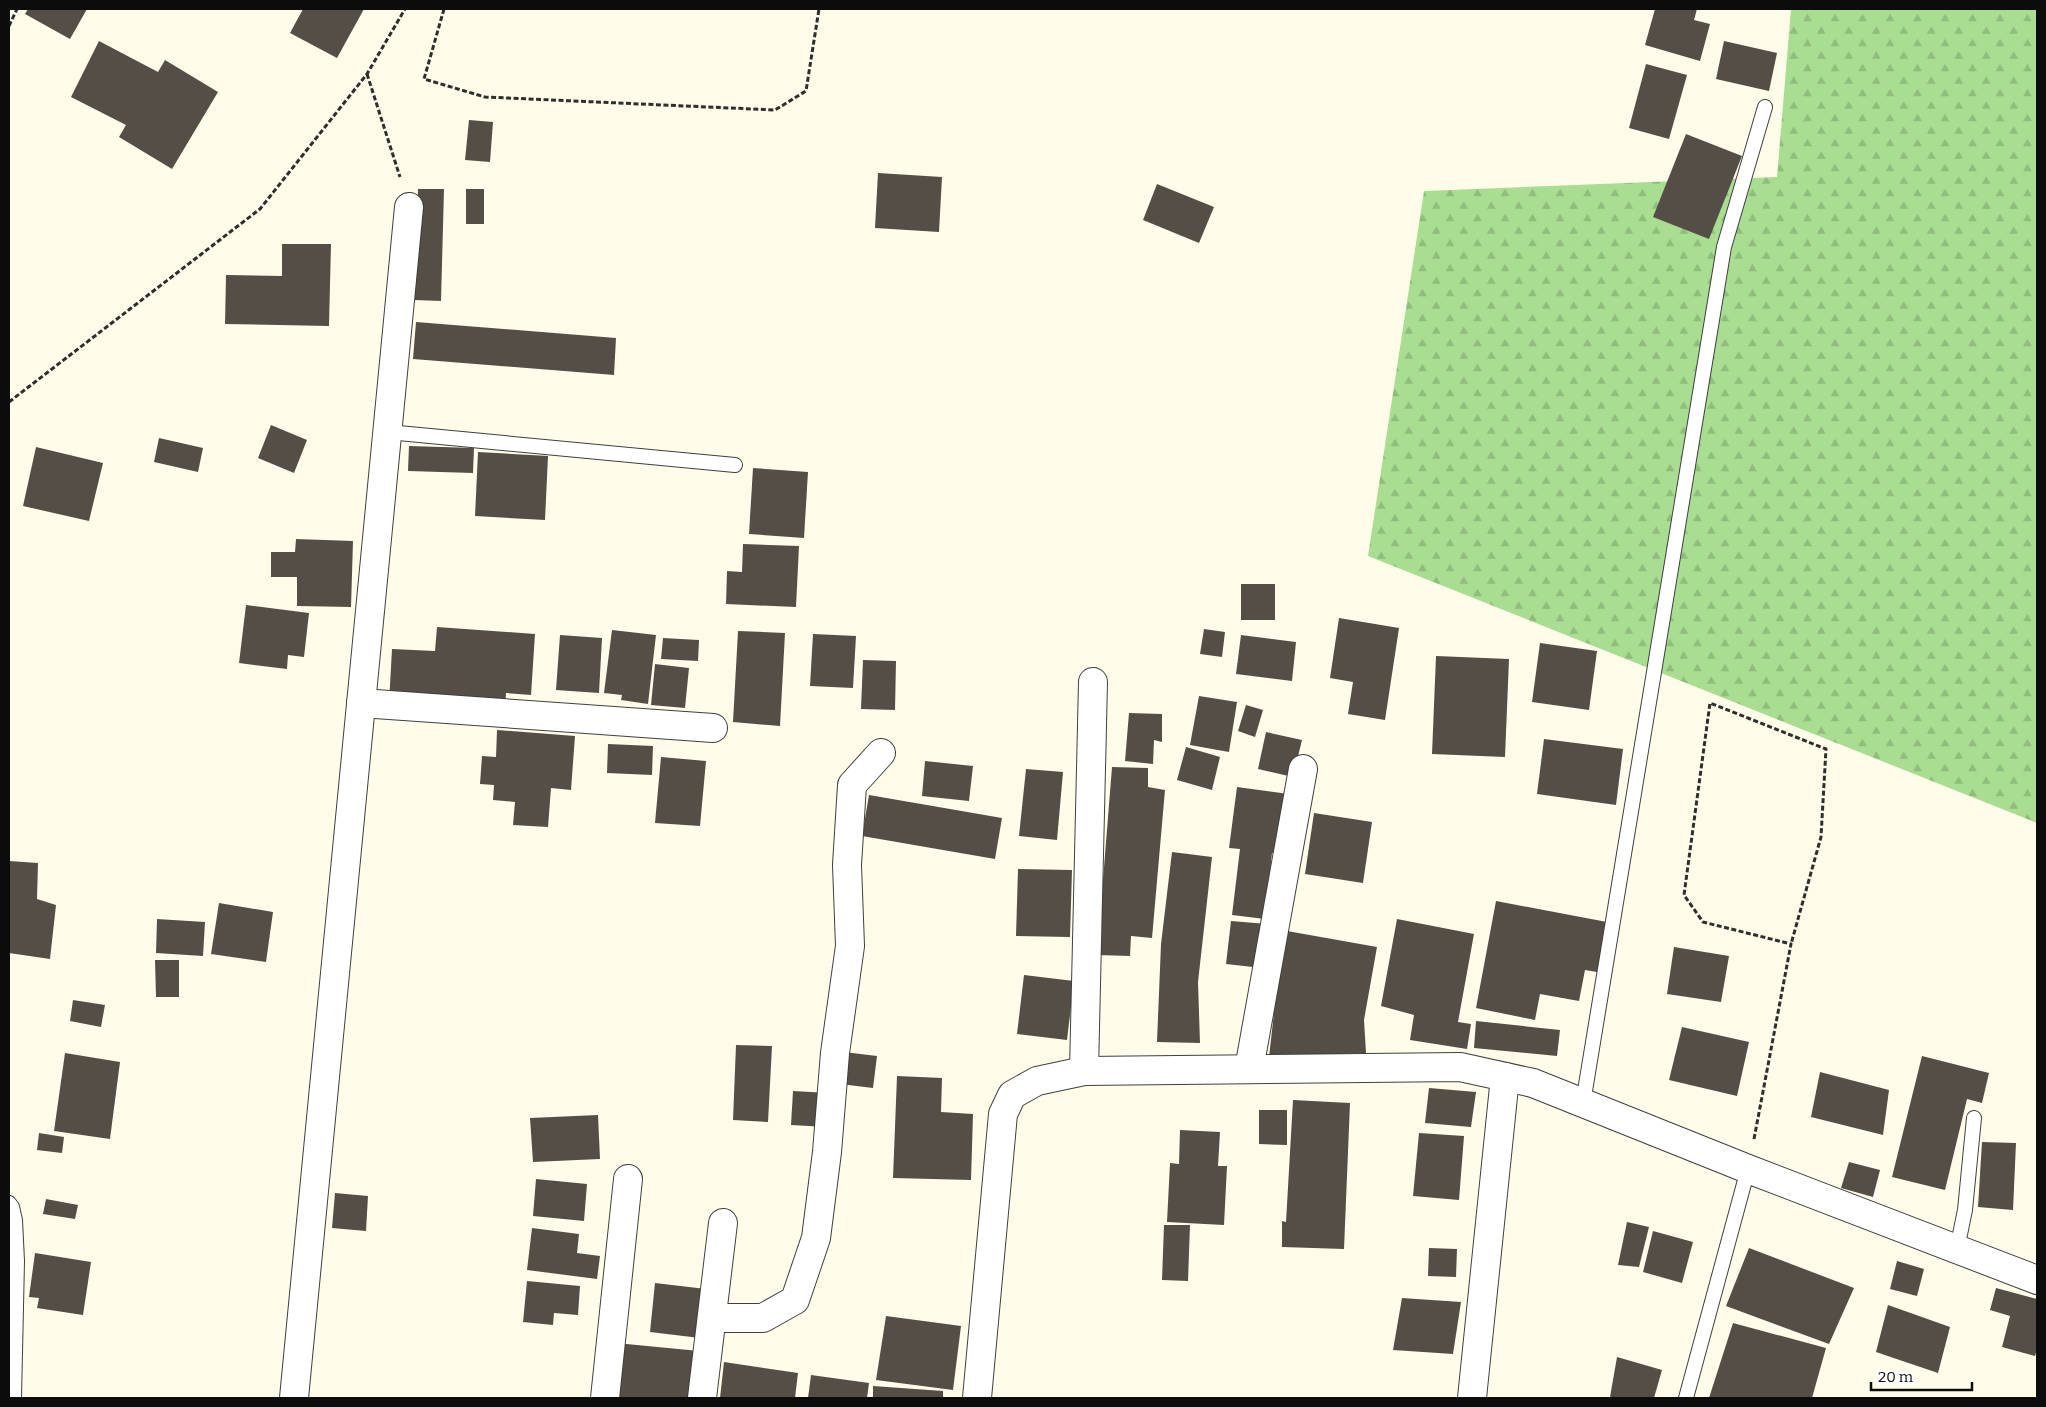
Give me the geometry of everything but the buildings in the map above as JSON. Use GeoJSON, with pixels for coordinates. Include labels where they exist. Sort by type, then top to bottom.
{"type":"FeatureCollection","features":[{"type":"Feature","properties":{"kind":"street"},"geometry":{"type":"LineString","coordinates":[[294,1398],[409,206]]}},
{"type":"Feature","properties":{"kind":"street"},"geometry":{"type":"LineString","coordinates":[[1084,1071],[1094,682]]}},
{"type":"Feature","properties":{"kind":"street"},"geometry":{"type":"LineString","coordinates":[[361,703],[713,728]]}},
{"type":"Feature","properties":{"kind":"street"},"geometry":{"type":"LineString","coordinates":[[712,1318],[763,1318],[795,1300],[816,1238],[827,1152],[835,1054],[850,946],[847,865],[852,785],[881,752]]}},
{"type":"Feature","properties":{"kind":"street"},"geometry":{"type":"LineString","coordinates":[[1248,1069],[1303,769]]}},
{"type":"Feature","properties":{"kind":"street"},"geometry":{"type":"LineString","coordinates":[[977,1398],[1003,1114],[1012,1095],[1036,1081],[1084,1071],[1460,1067],[1505,1076],[1533,1083],[1748,1169],[2037,1280]]}},
{"type":"Feature","properties":{"kind":"street"},"geometry":{"type":"LineString","coordinates":[[1472,1398],[1505,1076]]}},
{"type":"Feature","properties":{"kind":"street"},"geometry":{"type":"LineString","coordinates":[[605,1398],[628,1179]]}},
{"type":"Feature","properties":{"kind":"street"},"geometry":{"type":"LineString","coordinates":[[702,1398],[723,1223]]}},
{"type":"Feature","properties":{"kind":"lane"},"geometry":{"type":"LineString","coordinates":[[1583,1103],[1724,247],[1765,107]]}},
{"type":"Feature","properties":{"kind":"lane"},"geometry":{"type":"LineString","coordinates":[[388,432],[735,465]]}},
{"type":"Feature","properties":{"kind":"lane"},"geometry":{"type":"LineString","coordinates":[[1957,1249],[1965,1210],[1974,1118]]}},
{"type":"Feature","properties":{"kind":"lane"},"geometry":{"type":"LineString","coordinates":[[1686,1398],[1748,1169]]}},
{"type":"Feature","properties":{"kind":"lane"},"geometry":{"type":"LineString","coordinates":[[9,1203],[15,1220],[16,1245],[14,1398]]}},
{"type":"Feature","properties":{"kind":"path"},"geometry":{"type":"LineString","coordinates":[[9,26],[17,9]]}},
{"type":"Feature","properties":{"kind":"path"},"geometry":{"type":"LineString","coordinates":[[9,402],[260,209],[367,74],[405,9]]}},
{"type":"Feature","properties":{"kind":"path"},"geometry":{"type":"LineString","coordinates":[[444,9],[424,79],[485,97],[774,110],[806,91],[819,9]]}},
{"type":"Feature","properties":{"kind":"path"},"geometry":{"type":"LineString","coordinates":[[367,74],[409,206]]}},
{"type":"Feature","properties":{"kind":"path"},"geometry":{"type":"LineString","coordinates":[[1748,1169],[1791,944],[1822,837],[1826,749],[1710,703],[1684,895],[1703,922],[1791,944]]}},
{"type":"Feature","properties":{"kind":"green space"},"geometry":{"type":"Polygon","coordinates":[[[1791,9],[2037,9],[2037,823],[1368,556],[1424,191],[1777,177],[1791,9]]]}}]}
